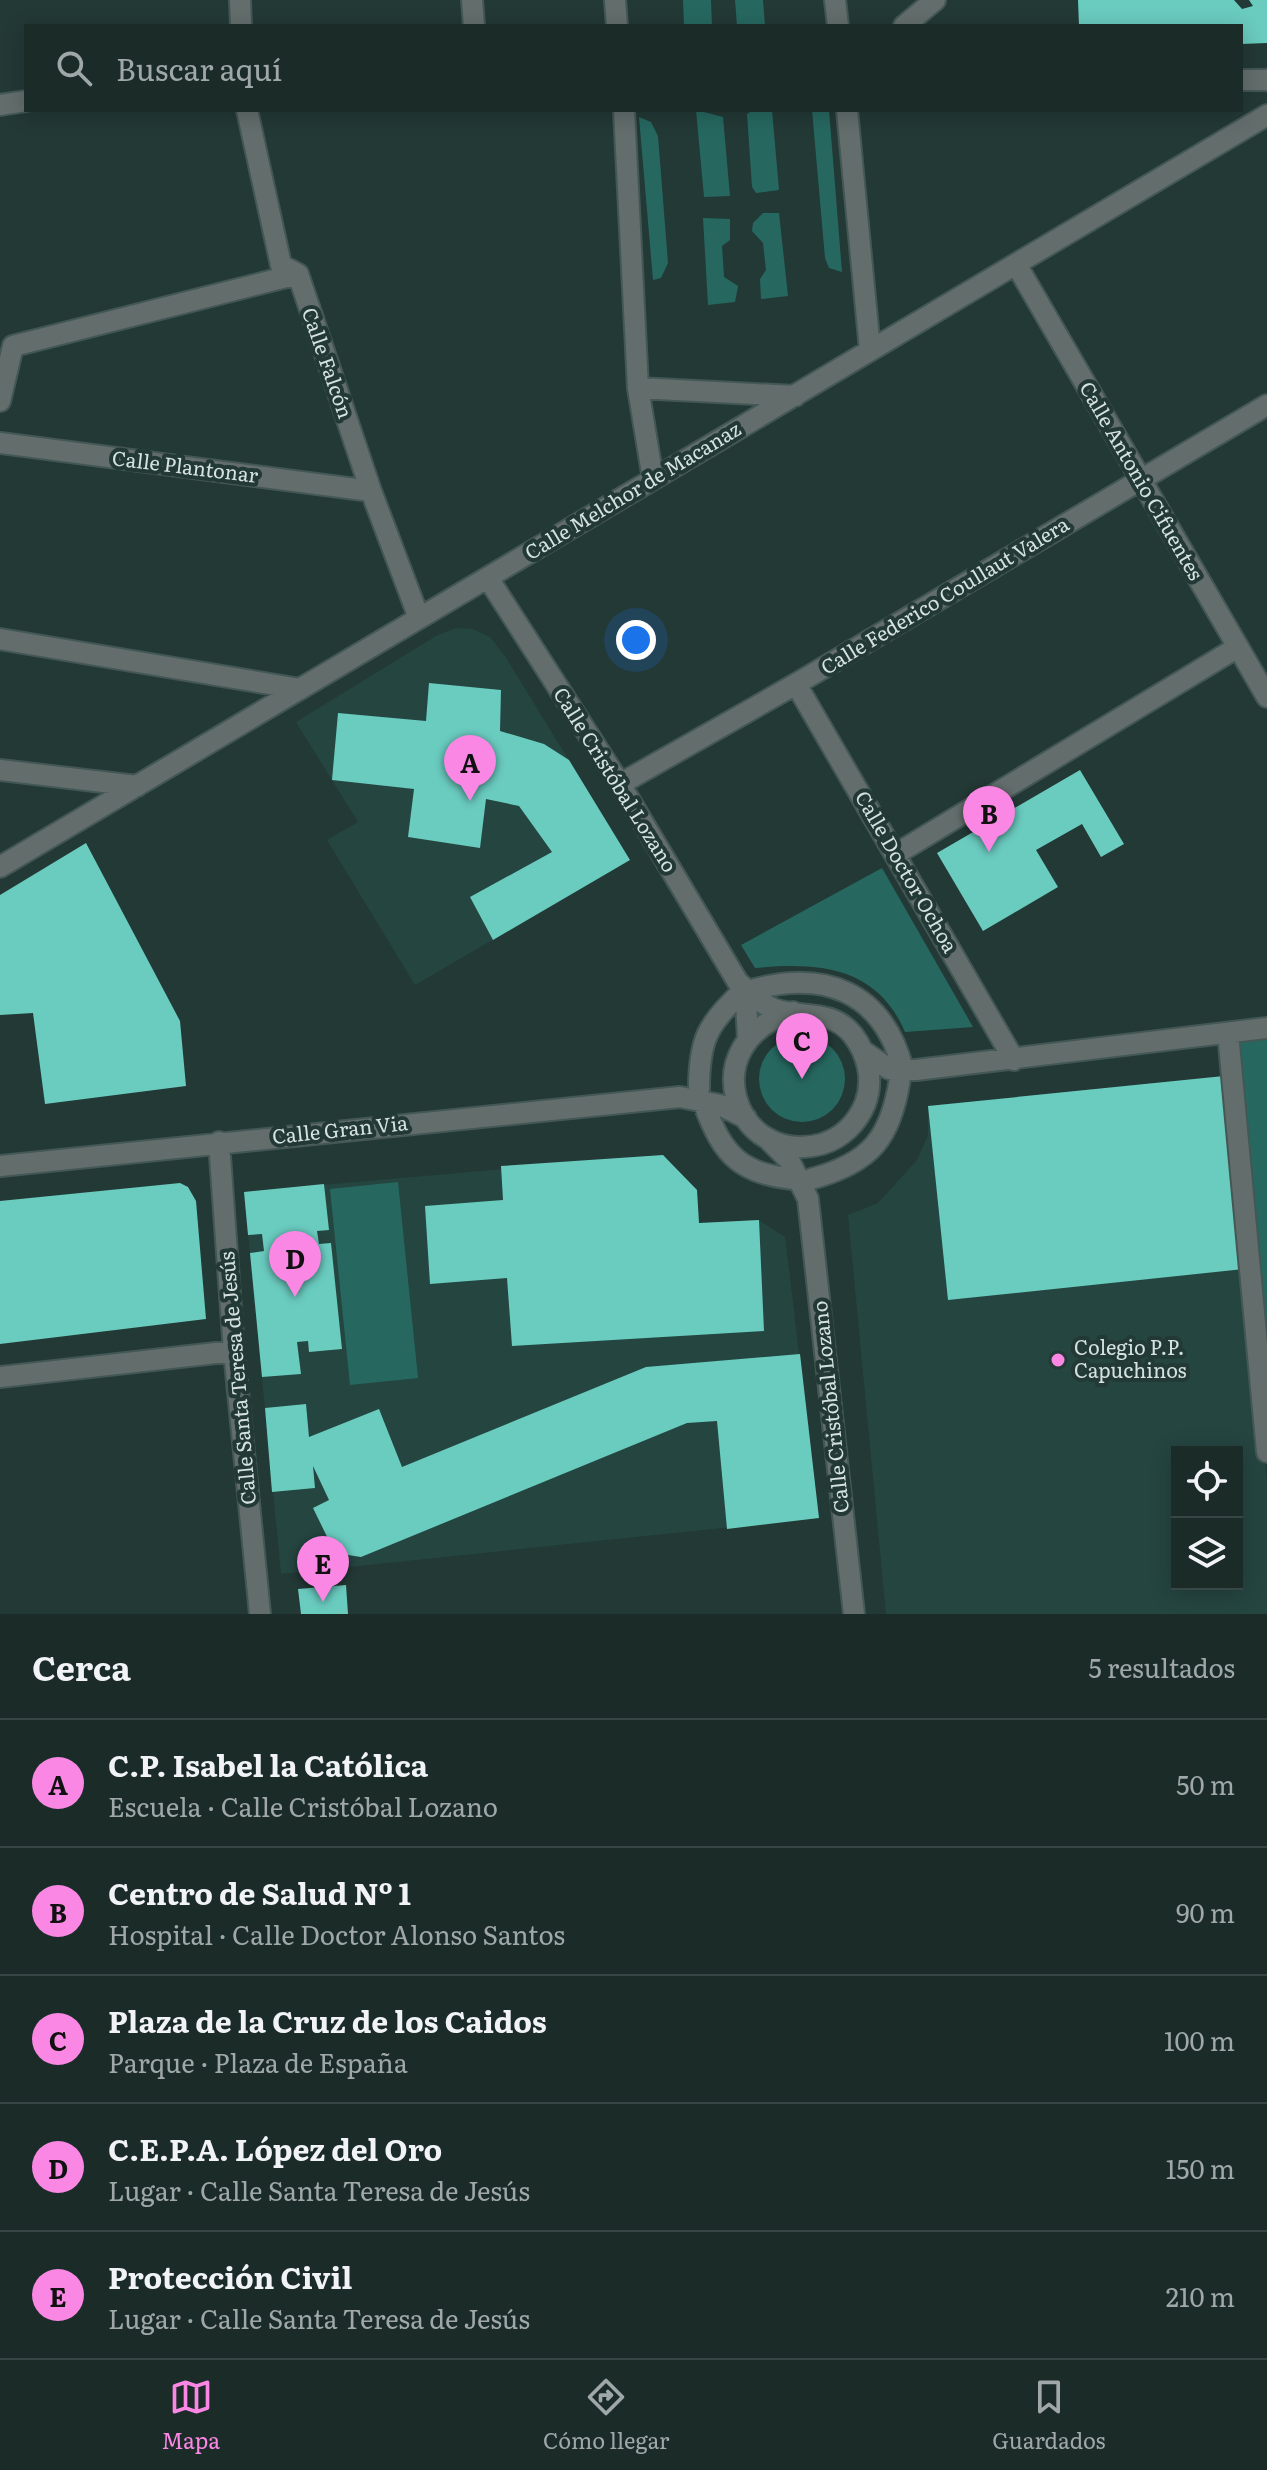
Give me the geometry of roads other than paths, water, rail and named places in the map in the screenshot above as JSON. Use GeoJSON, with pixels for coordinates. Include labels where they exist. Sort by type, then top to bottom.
{"type":"FeatureCollection","features":[{"type":"Feature","properties":{"kind":"street"},"geometry":{"type":"LineString","coordinates":[[240,0],[241,24]]}},
{"type":"Feature","properties":{"kind":"street"},"geometry":{"type":"LineString","coordinates":[[472,0],[474,24]]}},
{"type":"Feature","properties":{"kind":"street"},"geometry":{"type":"LineString","coordinates":[[615,0],[617,24]]}},
{"type":"Feature","properties":{"kind":"street"},"geometry":{"type":"LineString","coordinates":[[835,0],[838,24]]}},
{"type":"Feature","properties":{"kind":"street"},"geometry":{"type":"LineString","coordinates":[[906,24],[935,0]]}},
{"type":"Feature","properties":{"kind":"street"},"geometry":{"type":"LineString","coordinates":[[1243,80],[1267,80]]}},
{"type":"Feature","properties":{"kind":"street"},"geometry":{"type":"LineString","coordinates":[[0,105],[24,101]]}},
{"type":"Feature","properties":{"kind":"street","name":"Calle Falcón"},"geometry":{"type":"LineString","coordinates":[[247,112],[281,265],[298,274],[371,491],[419,618]]}},
{"type":"Feature","properties":{"kind":"street"},"geometry":{"type":"LineString","coordinates":[[624,112],[638,388],[653,479]]}},
{"type":"Feature","properties":{"kind":"street"},"geometry":{"type":"LineString","coordinates":[[847,112],[870,350]]}},
{"type":"Feature","properties":{"kind":"street","name":"Calle Melchor de Macanaz"},"geometry":{"type":"LineString","coordinates":[[0,867],[1267,115]]}},
{"type":"Feature","properties":{"kind":"street","name":"Calle Antonio Cifuentes"},"geometry":{"type":"LineString","coordinates":[[1016,264],[1267,697]]}},
{"type":"Feature","properties":{"kind":"street"},"geometry":{"type":"LineString","coordinates":[[0,401],[7,340],[298,274]]}},
{"type":"Feature","properties":{"kind":"street"},"geometry":{"type":"LineString","coordinates":[[638,388],[795,396]]}},
{"type":"Feature","properties":{"kind":"street","name":"Calle Federico Coullaut Valera"},"geometry":{"type":"LineString","coordinates":[[620,784],[796,684],[1267,405]]}},
{"type":"Feature","properties":{"kind":"street","name":"Calle Plantonar"},"geometry":{"type":"LineString","coordinates":[[0,443],[371,491]]}},
{"type":"Feature","properties":{"kind":"street","name":"Calle Cristóbal Lozano"},"geometry":{"type":"LineString","coordinates":[[488,578],[620,784],[743,989]]}},
{"type":"Feature","properties":{"kind":"street"},"geometry":{"type":"LineString","coordinates":[[0,639],[300,689]]}},
{"type":"Feature","properties":{"kind":"street"},"geometry":{"type":"LineString","coordinates":[[896,854],[1238,647]]}},
{"type":"Feature","properties":{"kind":"street","name":"Calle Doctor Ochoa"},"geometry":{"type":"LineString","coordinates":[[796,684],[1014,1060]]}},
{"type":"Feature","properties":{"kind":"street"},"geometry":{"type":"LineString","coordinates":[[0,770],[137,786]]}},
{"type":"Feature","properties":{"kind":"street"},"geometry":{"type":"LineString","coordinates":[[802,981],[837,988],[863,1002],[882,1018],[895,1040],[906,1072],[890,1124],[860,1162],[807,1186],[746,1168],[729,1154],[694,1096],[704,1038],[716,1015],[743,989],[802,981]]}},
{"type":"Feature","properties":{"kind":"street"},"geometry":{"type":"LineString","coordinates":[[743,989],[774,1009],[814,1013],[835,1020],[878,1064],[906,1072],[1267,1028]]}},
{"type":"Feature","properties":{"kind":"street"},"geometry":{"type":"LineString","coordinates":[[743,989],[748,1039]]}},
{"type":"Feature","properties":{"kind":"street"},"geometry":{"type":"LineString","coordinates":[[746,1118],[733,1088],[734,1066],[748,1039],[772,1018],[793,1012]]}},
{"type":"Feature","properties":{"kind":"street"},"geometry":{"type":"LineString","coordinates":[[1228,1033],[1267,1452]]}},
{"type":"Feature","properties":{"kind":"street"},"geometry":{"type":"LineString","coordinates":[[863,1051],[869,1071],[866,1100]]}},
{"type":"Feature","properties":{"kind":"street"},"geometry":{"type":"LineString","coordinates":[[694,1096],[734,1066]]}},
{"type":"Feature","properties":{"kind":"street"},"geometry":{"type":"LineString","coordinates":[[807,1186],[815,1157],[830,1141],[848,1130],[866,1100],[906,1072]]}},
{"type":"Feature","properties":{"kind":"street"},"geometry":{"type":"LineString","coordinates":[[694,1096],[746,1118],[789,1160],[807,1186]]}},
{"type":"Feature","properties":{"kind":"street","name":"Calle Gran Via"},"geometry":{"type":"LineString","coordinates":[[0,1166],[694,1096]]}},
{"type":"Feature","properties":{"kind":"street"},"geometry":{"type":"LineString","coordinates":[[768,1139],[788,1146],[809,1147],[830,1141]]}},
{"type":"Feature","properties":{"kind":"street","name":"Calle Santa Teresa de Jesús"},"geometry":{"type":"LineString","coordinates":[[219,1142],[234,1351],[260,1614]]}},
{"type":"Feature","properties":{"kind":"street","name":"Calle Cristóbal Lozano"},"geometry":{"type":"LineString","coordinates":[[807,1186],[854,1614]]}},
{"type":"Feature","properties":{"kind":"street"},"geometry":{"type":"LineString","coordinates":[[0,1377],[234,1351]]}},
{"type":"Feature","properties":{"kind":"place","name":"C.P. Isabel la Católica"},"geometry":{"type":"Point","coordinates":[470,801]}},
{"type":"Feature","properties":{"kind":"place","name":"Centro de Salud Nº 1"},"geometry":{"type":"Point","coordinates":[989,852]}},
{"type":"Feature","properties":{"kind":"place","name":"Plaza de la Cruz de los Caidos"},"geometry":{"type":"Point","coordinates":[802,1079]}},
{"type":"Feature","properties":{"kind":"place","name":"C.E.P.A. López del Oro"},"geometry":{"type":"Point","coordinates":[295,1297]}},
{"type":"Feature","properties":{"kind":"place","name":"Colegio P.P. Capuchinos"},"geometry":{"type":"Point","coordinates":[1058,1360]}},
{"type":"Feature","properties":{"kind":"place","name":"Protección Civil"},"geometry":{"type":"Point","coordinates":[323,1602]}}]}
